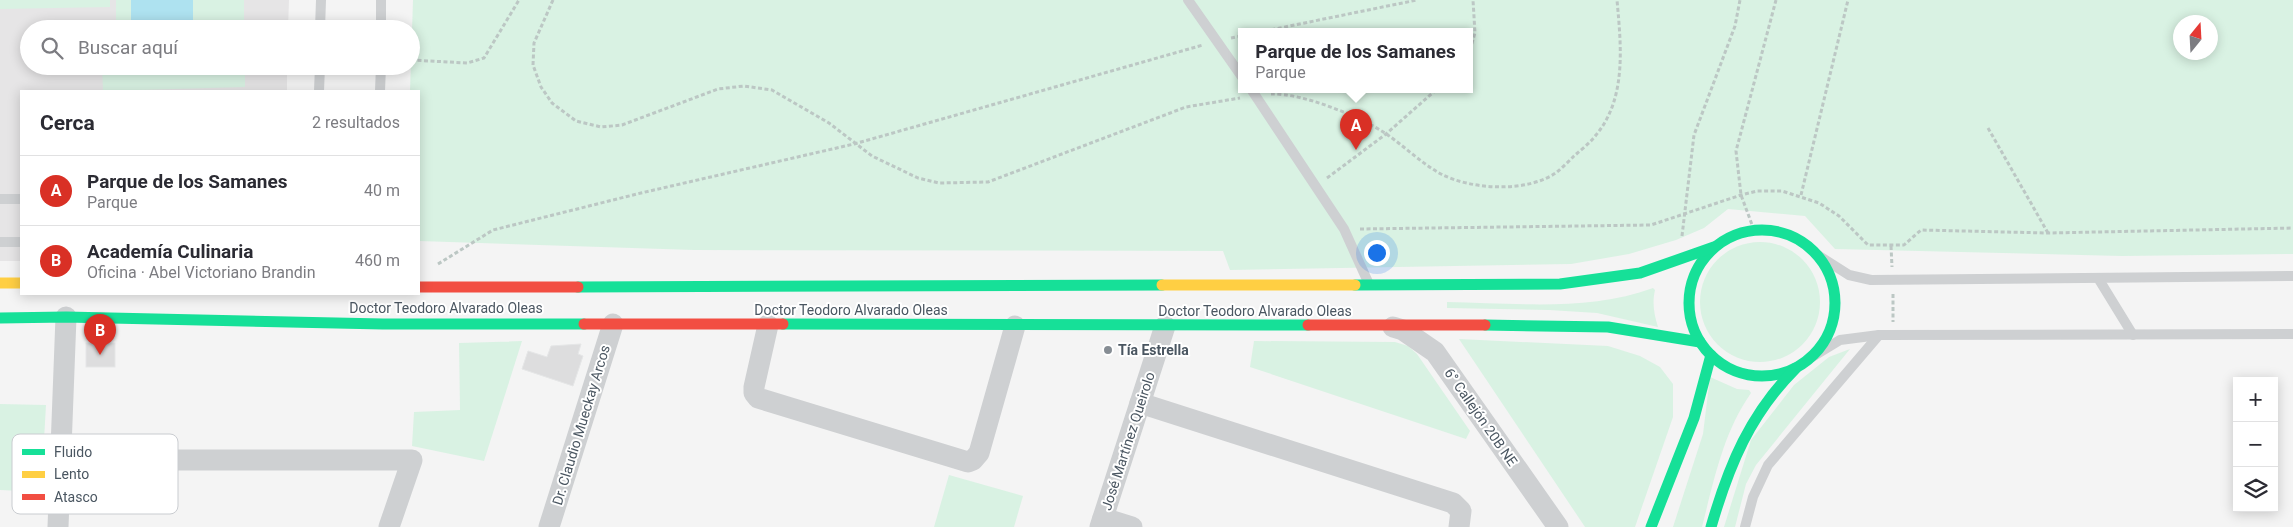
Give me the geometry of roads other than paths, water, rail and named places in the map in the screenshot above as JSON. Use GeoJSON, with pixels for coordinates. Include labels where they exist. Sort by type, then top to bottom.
{"type":"FeatureCollection","features":[{"type":"Feature","properties":{"kind":"main road"},"geometry":{"type":"LineString","coordinates":[[1711,527],[1730,468],[1745,438],[1771,394],[1796,368],[1812,357],[1828,334],[1832,325],[1835,306],[1834,287],[1827,269],[1806,244],[1787,235],[1767,230],[1754,230],[1729,238],[1714,247],[1702,260],[1694,275],[1689,292],[1692,326],[1700,342],[1711,355],[1732,369],[1758,376],[1775,375],[1796,368]]}},
{"type":"Feature","properties":{"kind":"main road","name":"Doctor Teodoro Alvarado Oleas"},"geometry":{"type":"LineString","coordinates":[[420,287],[1560,284],[1640,273],[1714,247]]}},
{"type":"Feature","properties":{"kind":"main road"},"geometry":{"type":"LineString","coordinates":[[0,283],[20,283]]}},
{"type":"Feature","properties":{"kind":"main road","name":"Doctor Teodoro Alvarado Oleas"},"geometry":{"type":"LineString","coordinates":[[0,318],[66,317],[383,324],[1565,325],[1608,327],[1660,337],[1700,342]]}},
{"type":"Feature","properties":{"kind":"main road"},"geometry":{"type":"LineString","coordinates":[[1660,337],[1679,350]]}},
{"type":"Feature","properties":{"kind":"main road"},"geometry":{"type":"LineString","coordinates":[[1651,527],[1694,418],[1711,355]]}},
{"type":"Feature","properties":{"kind":"main road"},"geometry":{"type":"LineString","coordinates":[[1694,369],[1703,385]]}},
{"type":"Feature","properties":{"kind":"street"},"geometry":{"type":"LineString","coordinates":[[63,434],[66,317]]}},
{"type":"Feature","properties":{"kind":"street","name":"Dr. Claudio Mueckay Arcos"},"geometry":{"type":"LineString","coordinates":[[549,527],[613,324]]}},
{"type":"Feature","properties":{"kind":"street"},"geometry":{"type":"LineString","coordinates":[[768,325],[754,387],[754,393],[758,398],[968,462],[973,460],[979,453],[1015,326]]}},
{"type":"Feature","properties":{"kind":"street","name":"José Martínez Queirolo"},"geometry":{"type":"LineString","coordinates":[[1101,522],[1165,326]]}},
{"type":"Feature","properties":{"kind":"street","name":"6° Callejón 20B NE"},"geometry":{"type":"LineString","coordinates":[[1388,326],[1403,330],[1435,352],[1558,527]]}},
{"type":"Feature","properties":{"kind":"street"},"geometry":{"type":"LineString","coordinates":[[1140,403],[1453,503],[1461,510],[1459,527]]}},
{"type":"Feature","properties":{"kind":"street"},"geometry":{"type":"LineString","coordinates":[[178,460],[412,460],[390,527]]}},
{"type":"Feature","properties":{"kind":"street"},"geometry":{"type":"LineString","coordinates":[[58,527],[59,514]]}},
{"type":"Feature","properties":{"kind":"street"},"geometry":{"type":"LineString","coordinates":[[1101,522],[1132,527]]}},
{"type":"Feature","properties":{"kind":"lane"},"geometry":{"type":"LineString","coordinates":[[320,20],[321,0]]}},
{"type":"Feature","properties":{"kind":"lane"},"geometry":{"type":"LineString","coordinates":[[381,0],[381,20]]}},
{"type":"Feature","properties":{"kind":"lane"},"geometry":{"type":"LineString","coordinates":[[1188,0],[1238,71]]}},
{"type":"Feature","properties":{"kind":"lane"},"geometry":{"type":"LineString","coordinates":[[319,90],[320,75]]}},
{"type":"Feature","properties":{"kind":"lane"},"geometry":{"type":"LineString","coordinates":[[380,90],[381,75]]}},
{"type":"Feature","properties":{"kind":"lane"},"geometry":{"type":"LineString","coordinates":[[1254,93],[1344,230],[1369,284]]}},
{"type":"Feature","properties":{"kind":"lane"},"geometry":{"type":"LineString","coordinates":[[0,199],[20,199]]}},
{"type":"Feature","properties":{"kind":"lane"},"geometry":{"type":"LineString","coordinates":[[0,242],[20,242]]}},
{"type":"Feature","properties":{"kind":"lane"},"geometry":{"type":"LineString","coordinates":[[1816,254],[1849,275],[1871,280],[2293,276]]}},
{"type":"Feature","properties":{"kind":"lane"},"geometry":{"type":"LineString","coordinates":[[2098,278],[2133,335]]}},
{"type":"Feature","properties":{"kind":"lane"},"geometry":{"type":"LineString","coordinates":[[1812,357],[1840,340],[1879,335],[2293,334]]}},
{"type":"Feature","properties":{"kind":"lane"},"geometry":{"type":"LineString","coordinates":[[1745,527],[1753,497],[1768,465],[1879,335]]}},
{"type":"Feature","properties":{"kind":"water"},"geometry":{"type":"Polygon","coordinates":[[[131,0],[193,0],[193,20],[131,20],[131,0]]]}},
{"type":"Feature","properties":{"kind":"place","name":"Parque de los Samanes"},"geometry":{"type":"Point","coordinates":[1356,150]}},
{"type":"Feature","properties":{"kind":"place","name":"Tía Estrella"},"geometry":{"type":"Point","coordinates":[1108,350]}},
{"type":"Feature","properties":{"kind":"place","name":"Academía Culinaria"},"geometry":{"type":"Point","coordinates":[100,355]}}]}
